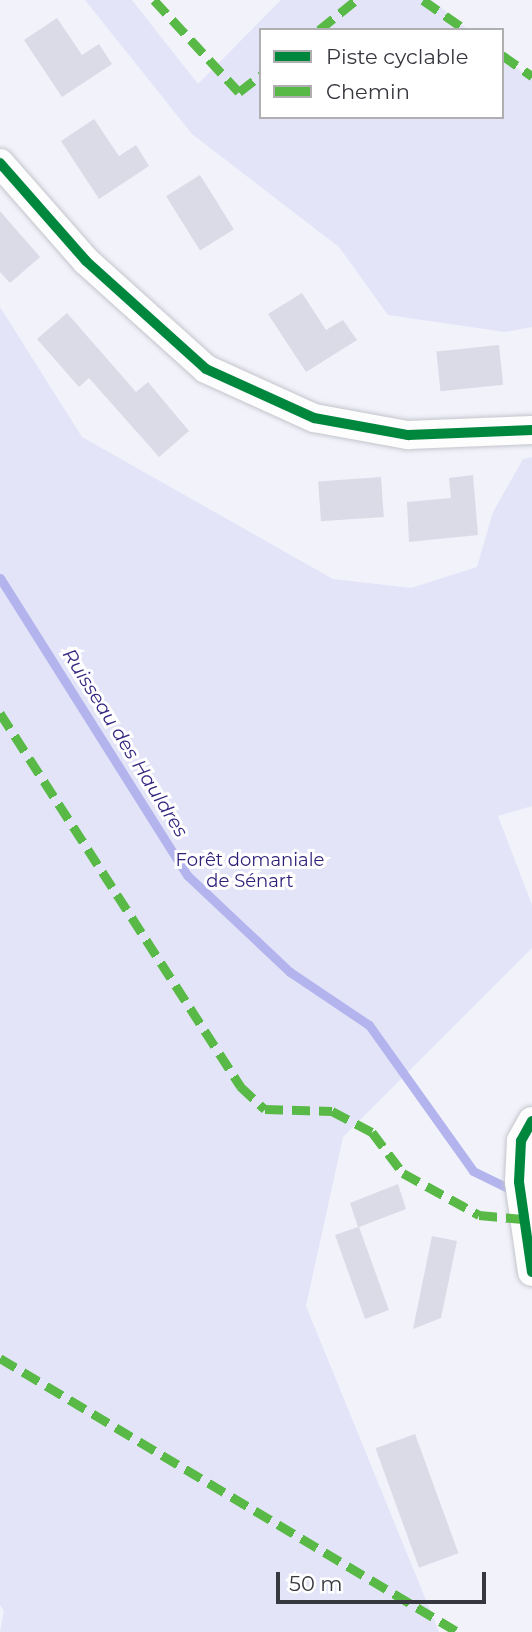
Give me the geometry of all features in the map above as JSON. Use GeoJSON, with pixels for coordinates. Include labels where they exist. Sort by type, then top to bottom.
{"type":"FeatureCollection","features":[{"type":"Feature","properties":{"kind":"street"},"geometry":{"type":"LineString","coordinates":[[0,163],[86,261],[206,369],[314,418],[408,435],[532,430]]}},
{"type":"Feature","properties":{"kind":"street"},"geometry":{"type":"LineString","coordinates":[[532,1121],[521,1141],[519,1193],[532,1272]]}},
{"type":"Feature","properties":{"kind":"green space"},"geometry":{"type":"Polygon","coordinates":[[[85,0],[132,0],[198,84],[281,0],[432,0],[466,28],[259,28],[259,119],[504,119],[504,59],[532,79],[532,327],[505,332],[388,315],[339,247],[192,134],[85,0]]]}},
{"type":"Feature","properties":{"kind":"green space","name":"Forêt domaniale de Sénart"},"geometry":{"type":"Polygon","coordinates":[[[0,307],[82,437],[333,579],[411,588],[477,567],[493,512],[523,459],[532,457],[532,806],[498,816],[532,905],[532,948],[343,1137],[306,1306],[439,1632],[0,1632],[4,1611],[0,1605],[0,307]]]}},
{"type":"Feature","properties":{"kind":"building"},"geometry":{"type":"Polygon","coordinates":[[[57,18],[82,55],[99,44],[112,64],[62,97],[24,40],[57,18]]]}},
{"type":"Feature","properties":{"kind":"building"},"geometry":{"type":"Polygon","coordinates":[[[94,119],[119,156],[136,145],[149,166],[99,199],[61,141],[94,119]]]}},
{"type":"Feature","properties":{"kind":"building"},"geometry":{"type":"Polygon","coordinates":[[[200,175],[234,229],[200,250],[166,196],[200,175]]]}},
{"type":"Feature","properties":{"kind":"building"},"geometry":{"type":"Polygon","coordinates":[[[0,211],[40,257],[10,283],[0,272],[0,211]]]}},
{"type":"Feature","properties":{"kind":"building"},"geometry":{"type":"Polygon","coordinates":[[[302,293],[326,330],[343,320],[357,340],[306,372],[268,314],[302,293]]]}},
{"type":"Feature","properties":{"kind":"building"},"geometry":{"type":"Polygon","coordinates":[[[67,313],[136,392],[148,382],[189,431],[159,457],[89,378],[79,387],[37,339],[67,313]]]}},
{"type":"Feature","properties":{"kind":"building"},"geometry":{"type":"Polygon","coordinates":[[[499,345],[503,385],[441,391],[436,352],[499,345]]]}},
{"type":"Feature","properties":{"kind":"building"},"geometry":{"type":"Polygon","coordinates":[[[473,475],[478,535],[409,542],[407,502],[451,498],[449,478],[473,475]]]}},
{"type":"Feature","properties":{"kind":"building"},"geometry":{"type":"Polygon","coordinates":[[[381,477],[384,517],[321,521],[318,481],[381,477]]]}},
{"type":"Feature","properties":{"kind":"building"},"geometry":{"type":"Polygon","coordinates":[[[398,1184],[406,1209],[359,1227],[389,1310],[365,1319],[335,1235],[358,1227],[350,1203],[398,1184]]]}},
{"type":"Feature","properties":{"kind":"building"},"geometry":{"type":"Polygon","coordinates":[[[432,1236],[457,1241],[441,1318],[413,1329],[432,1236]]]}},
{"type":"Feature","properties":{"kind":"building"},"geometry":{"type":"Polygon","coordinates":[[[415,1434],[458,1553],[419,1568],[376,1448],[415,1434]]]}},
{"type":"Feature","properties":{"kind":"waterway","name":"Ruisseau des Hauldres"},"geometry":{"type":"LineString","coordinates":[[0,578],[188,876],[290,972],[369,1025],[473,1171],[516,1192]]}},
{"type":"Feature","properties":{"kind":"marked path"},"geometry":{"type":"LineString","coordinates":[[154,0],[239,92],[259,77]]}},
{"type":"Feature","properties":{"kind":"marked path"},"geometry":{"type":"LineString","coordinates":[[321,28],[356,0]]}},
{"type":"Feature","properties":{"kind":"marked path"},"geometry":{"type":"LineString","coordinates":[[423,0],[463,28]]}},
{"type":"Feature","properties":{"kind":"marked path"},"geometry":{"type":"LineString","coordinates":[[504,56],[532,76]]}},
{"type":"Feature","properties":{"kind":"marked path"},"geometry":{"type":"LineString","coordinates":[[0,713],[240,1086],[265,1109],[332,1111],[372,1132],[403,1173],[479,1215],[523,1219]]}},
{"type":"Feature","properties":{"kind":"marked path"},"geometry":{"type":"LineString","coordinates":[[0,1358],[458,1632]]}},
{"type":"Feature","properties":{"kind":"cycle path"},"geometry":{"type":"LineString","coordinates":[[0,163],[86,261],[206,369],[314,418],[408,435],[532,430]]}},
{"type":"Feature","properties":{"kind":"cycle path"},"geometry":{"type":"LineString","coordinates":[[532,1121],[521,1141],[519,1182],[532,1272]]}}]}
